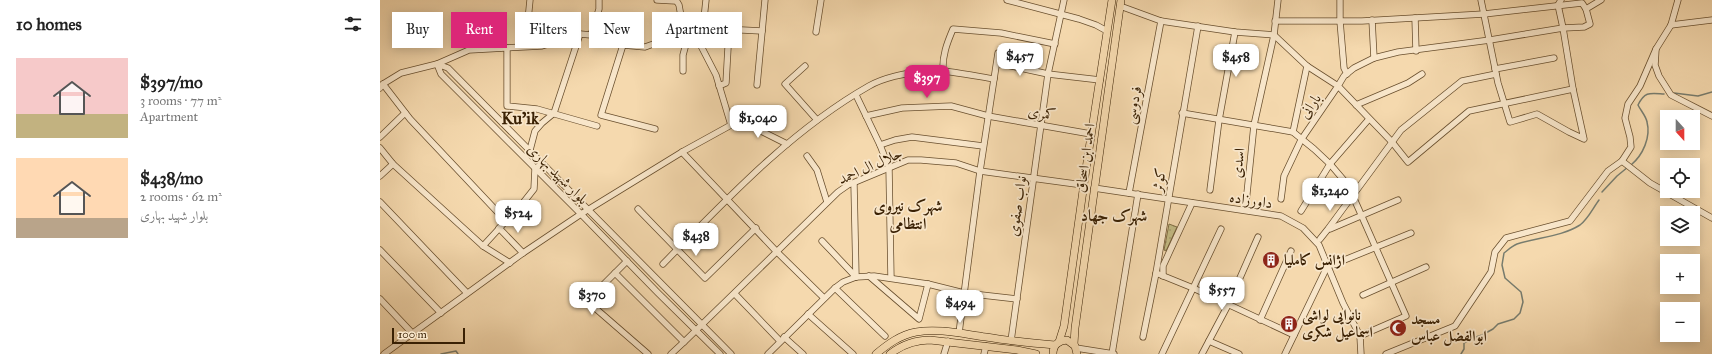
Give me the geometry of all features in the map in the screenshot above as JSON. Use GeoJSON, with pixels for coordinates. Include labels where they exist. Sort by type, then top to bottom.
{"type":"FeatureCollection","features":[{"type":"Feature","properties":{"kind":"main road","name":"احمد ابن اسحاق"},"geometry":{"type":"LineString","coordinates":[[1053,354],[1064,326],[1091,134],[1112,0]]}},
{"type":"Feature","properties":{"kind":"main road","name":"احمد ابن اسحاق"},"geometry":{"type":"LineString","coordinates":[[1076,349],[1074,328],[1120,6]]}},
{"type":"Feature","properties":{"kind":"main road"},"geometry":{"type":"LineString","coordinates":[[1110,12],[1114,16],[1120,6]]}},
{"type":"Feature","properties":{"kind":"main road"},"geometry":{"type":"LineString","coordinates":[[1107,31],[1109,28],[1112,28],[1116,33]]}},
{"type":"Feature","properties":{"kind":"main road"},"geometry":{"type":"LineString","coordinates":[[876,354],[903,336],[928,331],[948,332],[1011,341],[1057,344],[1067,340],[1076,349]]}},
{"type":"Feature","properties":{"kind":"main road"},"geometry":{"type":"LineString","coordinates":[[948,332],[950,336],[948,341]]}},
{"type":"Feature","properties":{"kind":"main road"},"geometry":{"type":"LineString","coordinates":[[962,334],[962,343]]}},
{"type":"Feature","properties":{"kind":"main road"},"geometry":{"type":"LineString","coordinates":[[890,354],[908,343],[918,340],[948,341],[986,346],[1012,352],[1036,354]]}},
{"type":"Feature","properties":{"kind":"street"},"geometry":{"type":"LineString","coordinates":[[529,12],[530,0]]}},
{"type":"Feature","properties":{"kind":"street"},"geometry":{"type":"LineString","coordinates":[[598,12],[599,0]]}},
{"type":"Feature","properties":{"kind":"street"},"geometry":{"type":"LineString","coordinates":[[657,0],[676,0],[680,12]]}},
{"type":"Feature","properties":{"kind":"street"},"geometry":{"type":"LineString","coordinates":[[705,12],[706,0]]}},
{"type":"Feature","properties":{"kind":"street"},"geometry":{"type":"LineString","coordinates":[[757,85],[765,0]]}},
{"type":"Feature","properties":{"kind":"street"},"geometry":{"type":"LineString","coordinates":[[816,32],[821,0]]}},
{"type":"Feature","properties":{"kind":"street"},"geometry":{"type":"LineString","coordinates":[[1007,0],[1096,25],[1107,31]]}},
{"type":"Feature","properties":{"kind":"street","name":"نواب صفوی"},"geometry":{"type":"LineString","coordinates":[[1011,341],[1048,74],[1064,0]]}},
{"type":"Feature","properties":{"kind":"street","name":"اسدی"},"geometry":{"type":"LineString","coordinates":[[1246,203],[1254,125],[1274,35],[1278,0]]}},
{"type":"Feature","properties":{"kind":"street"},"geometry":{"type":"LineString","coordinates":[[1275,21],[1340,21],[1372,20],[1484,14],[1523,11],[1559,3],[1582,3],[1586,10],[1590,24],[1584,27],[1563,28],[1416,51],[1398,52],[1374,58],[1354,68],[1347,74],[1344,68],[1340,21],[1340,0]]}},
{"type":"Feature","properties":{"kind":"street"},"geometry":{"type":"LineString","coordinates":[[1481,0],[1495,71],[1510,122],[1537,114],[1584,139],[1573,89],[1559,3]]}},
{"type":"Feature","properties":{"kind":"street"},"geometry":{"type":"LineString","coordinates":[[1586,10],[1601,0]]}},
{"type":"Feature","properties":{"kind":"street"},"geometry":{"type":"LineString","coordinates":[[1626,165],[1631,147],[1625,118],[1628,104],[1640,86],[1656,49],[1671,25],[1678,0],[1681,0]]}},
{"type":"Feature","properties":{"kind":"street"},"geometry":{"type":"LineString","coordinates":[[1120,6],[1161,21],[1235,32],[1274,35],[1307,66],[1338,86],[1392,142],[1408,162],[1469,111],[1573,89]]}},
{"type":"Feature","properties":{"kind":"street"},"geometry":{"type":"LineString","coordinates":[[1415,18],[1416,51]]}},
{"type":"Feature","properties":{"kind":"street"},"geometry":{"type":"LineString","coordinates":[[1372,20],[1374,58]]}},
{"type":"Feature","properties":{"kind":"street"},"geometry":{"type":"LineString","coordinates":[[1671,25],[1712,20]]}},
{"type":"Feature","properties":{"kind":"street","name":"فردوسی"},"geometry":{"type":"LineString","coordinates":[[1129,192],[1161,21]]}},
{"type":"Feature","properties":{"kind":"street","name":"کوثر"},"geometry":{"type":"LineString","coordinates":[[1143,337],[1156,273],[1198,26]]}},
{"type":"Feature","properties":{"kind":"street"},"geometry":{"type":"LineString","coordinates":[[943,72],[946,46],[953,29],[1001,34],[1055,44]]}},
{"type":"Feature","properties":{"kind":"street"},"geometry":{"type":"LineString","coordinates":[[742,30],[762,31]]}},
{"type":"Feature","properties":{"kind":"street"},"geometry":{"type":"LineString","coordinates":[[1210,190],[1219,120],[1235,32]]}},
{"type":"Feature","properties":{"kind":"street"},"geometry":{"type":"LineString","coordinates":[[506,221],[381,86],[401,72],[437,64],[468,50],[515,47]]}},
{"type":"Feature","properties":{"kind":"street"},"geometry":{"type":"LineString","coordinates":[[507,48],[507,106],[537,109],[596,126]]}},
{"type":"Feature","properties":{"kind":"street"},"geometry":{"type":"LineString","coordinates":[[530,150],[535,131],[542,122],[554,113],[575,48]]}},
{"type":"Feature","properties":{"kind":"street"},"geometry":{"type":"LineString","coordinates":[[622,48],[601,115],[655,129]]}},
{"type":"Feature","properties":{"kind":"street"},"geometry":{"type":"LineString","coordinates":[[683,71],[683,55],[685,48]]}},
{"type":"Feature","properties":{"kind":"street"},"geometry":{"type":"LineString","coordinates":[[702,48],[713,70],[731,125]]}},
{"type":"Feature","properties":{"kind":"street"},"geometry":{"type":"LineString","coordinates":[[719,86],[726,84],[728,48]]}},
{"type":"Feature","properties":{"kind":"street"},"geometry":{"type":"LineString","coordinates":[[1656,49],[1655,65],[1659,76],[1671,95],[1712,116]]}},
{"type":"Feature","properties":{"kind":"street"},"geometry":{"type":"LineString","coordinates":[[962,334],[964,293],[980,171],[998,53]]}},
{"type":"Feature","properties":{"kind":"street"},"geometry":{"type":"LineString","coordinates":[[1320,239],[1401,130],[1462,81],[1495,71],[1554,58]]}},
{"type":"Feature","properties":{"kind":"street"},"geometry":{"type":"LineString","coordinates":[[997,63],[1048,74],[1100,80]]}},
{"type":"Feature","properties":{"kind":"street","name":"بلوار شهید بهاری"},"geometry":{"type":"LineString","coordinates":[[437,64],[448,68],[731,354]]}},
{"type":"Feature","properties":{"kind":"street","name":"بلوار شهید بهاری"},"geometry":{"type":"LineString","coordinates":[[437,64],[440,74],[720,354]]}},
{"type":"Feature","properties":{"kind":"street"},"geometry":{"type":"LineString","coordinates":[[805,66],[785,84],[817,120]]}},
{"type":"Feature","properties":{"kind":"street"},"geometry":{"type":"LineString","coordinates":[[1293,132],[1307,66]]}},
{"type":"Feature","properties":{"kind":"street"},"geometry":{"type":"LineString","coordinates":[[663,264],[727,200],[787,144],[817,120],[870,86],[887,79],[924,71],[994,79]]}},
{"type":"Feature","properties":{"kind":"street","name":"بارانی"},"geometry":{"type":"LineString","coordinates":[[1281,199],[1284,176],[1301,140],[1347,74]]}},
{"type":"Feature","properties":{"kind":"street"},"geometry":{"type":"LineString","coordinates":[[1356,105],[1408,82],[1422,74]]}},
{"type":"Feature","properties":{"kind":"street"},"geometry":{"type":"LineString","coordinates":[[856,95],[880,145],[889,168],[891,278]]}},
{"type":"Feature","properties":{"kind":"street","name":"کمری"},"geometry":{"type":"LineString","coordinates":[[866,116],[902,108],[951,106],[988,116],[1041,124],[1091,134]]}},
{"type":"Feature","properties":{"kind":"street"},"geometry":{"type":"LineString","coordinates":[[380,137],[405,113]]}},
{"type":"Feature","properties":{"kind":"street"},"geometry":{"type":"LineString","coordinates":[[1182,113],[1293,132],[1330,164],[1348,185],[1362,215],[1374,247],[1406,316],[1360,336],[1360,354]]}},
{"type":"Feature","properties":{"kind":"street"},"geometry":{"type":"LineString","coordinates":[[1301,211],[1330,164],[1369,119]]}},
{"type":"Feature","properties":{"kind":"street"},"geometry":{"type":"LineString","coordinates":[[380,350],[384,354],[523,253],[581,214],[682,152],[731,125],[749,125],[787,144]]}},
{"type":"Feature","properties":{"kind":"street"},"geometry":{"type":"LineString","coordinates":[[880,145],[895,140],[912,138],[984,146]]}},
{"type":"Feature","properties":{"kind":"street"},"geometry":{"type":"LineString","coordinates":[[380,148],[393,164],[483,246],[510,263]]}},
{"type":"Feature","properties":{"kind":"street"},"geometry":{"type":"LineString","coordinates":[[682,152],[727,200],[756,228],[776,252],[824,298]]}},
{"type":"Feature","properties":{"kind":"street"},"geometry":{"type":"LineString","coordinates":[[807,156],[817,170],[827,202]]}},
{"type":"Feature","properties":{"kind":"street","name":"جلال ال احمد"},"geometry":{"type":"LineString","coordinates":[[671,354],[702,326],[827,202],[848,185],[854,184],[908,160],[956,163],[980,171],[1084,185]]}},
{"type":"Feature","properties":{"kind":"street"},"geometry":{"type":"LineString","coordinates":[[483,246],[515,213],[534,188],[535,169],[542,163]]}},
{"type":"Feature","properties":{"kind":"street"},"geometry":{"type":"LineString","coordinates":[[380,176],[393,164]]}},
{"type":"Feature","properties":{"kind":"street"},"geometry":{"type":"LineString","coordinates":[[1626,165],[1681,202],[1712,218]]}},
{"type":"Feature","properties":{"kind":"street"},"geometry":{"type":"LineString","coordinates":[[1386,354],[1455,326],[1491,272],[1495,252],[1506,238],[1570,221],[1608,171],[1626,165]]}},
{"type":"Feature","properties":{"kind":"street"},"geometry":{"type":"LineString","coordinates":[[854,184],[856,277]]}},
{"type":"Feature","properties":{"kind":"street","name":"داورزاده"},"geometry":{"type":"LineString","coordinates":[[1094,188],[1129,192],[1280,216],[1303,228],[1320,245],[1330,266],[1343,302],[1360,336]]}},
{"type":"Feature","properties":{"kind":"street"},"geometry":{"type":"LineString","coordinates":[[1076,349],[1113,354],[1138,194]]}},
{"type":"Feature","properties":{"kind":"street"},"geometry":{"type":"LineString","coordinates":[[1328,229],[1398,200]]}},
{"type":"Feature","properties":{"kind":"street"},"geometry":{"type":"LineString","coordinates":[[380,202],[467,293]]}},
{"type":"Feature","properties":{"kind":"street"},"geometry":{"type":"LineString","coordinates":[[1163,276],[1163,266],[1192,203]]}},
{"type":"Feature","properties":{"kind":"street"},"geometry":{"type":"LineString","coordinates":[[638,209],[705,278],[756,228]]}},
{"type":"Feature","properties":{"kind":"street"},"geometry":{"type":"LineString","coordinates":[[499,228],[523,253]]}},
{"type":"Feature","properties":{"kind":"street"},"geometry":{"type":"LineString","coordinates":[[1162,354],[1221,229]]}},
{"type":"Feature","properties":{"kind":"street"},"geometry":{"type":"LineString","coordinates":[[1285,354],[1330,266],[1411,233]]}},
{"type":"Feature","properties":{"kind":"street"},"geometry":{"type":"LineString","coordinates":[[1202,354],[1228,304],[1258,236]]}},
{"type":"Feature","properties":{"kind":"street"},"geometry":{"type":"LineString","coordinates":[[822,241],[856,277]]}},
{"type":"Feature","properties":{"kind":"street"},"geometry":{"type":"LineString","coordinates":[[380,250],[441,313]]}},
{"type":"Feature","properties":{"kind":"street"},"geometry":{"type":"LineString","coordinates":[[1260,320],[1291,251]]}},
{"type":"Feature","properties":{"kind":"street"},"geometry":{"type":"LineString","coordinates":[[627,261],[587,301],[648,354]]}},
{"type":"Feature","properties":{"kind":"street"},"geometry":{"type":"LineString","coordinates":[[1363,294],[1426,267]]}},
{"type":"Feature","properties":{"kind":"street"},"geometry":{"type":"LineString","coordinates":[[615,273],[684,342]]}},
{"type":"Feature","properties":{"kind":"street"},"geometry":{"type":"LineString","coordinates":[[1156,273],[1193,288],[1294,336]]}},
{"type":"Feature","properties":{"kind":"street"},"geometry":{"type":"LineString","coordinates":[[869,276],[919,318],[928,284]]}},
{"type":"Feature","properties":{"kind":"street"},"geometry":{"type":"LineString","coordinates":[[768,354],[835,288],[843,282],[856,277],[869,276],[891,278],[928,284],[964,293],[1017,299]]}},
{"type":"Feature","properties":{"kind":"street"},"geometry":{"type":"LineString","coordinates":[[835,288],[885,336]]}},
{"type":"Feature","properties":{"kind":"street"},"geometry":{"type":"LineString","coordinates":[[734,294],[782,339],[803,354]]}},
{"type":"Feature","properties":{"kind":"street"},"geometry":{"type":"LineString","coordinates":[[380,299],[413,334]]}},
{"type":"Feature","properties":{"kind":"street"},"geometry":{"type":"LineString","coordinates":[[808,314],[853,354]]}},
{"type":"Feature","properties":{"kind":"street"},"geometry":{"type":"LineString","coordinates":[[944,354],[948,341]]}},
{"type":"Feature","properties":{"kind":"street"},"geometry":{"type":"LineString","coordinates":[[1209,341],[1239,354]]}},
{"type":"Feature","properties":{"kind":"street"},"geometry":{"type":"LineString","coordinates":[[984,354],[986,346]]}},
{"type":"Feature","properties":{"kind":"shaded area"},"geometry":{"type":"Polygon","coordinates":[[[1169,224],[1177,227],[1166,251],[1164,250],[1169,224]]]}},
{"type":"Feature","properties":{"kind":"waterway"},"geometry":{"type":"LineString","coordinates":[[1674,93],[1698,96],[1712,92]]}},
{"type":"Feature","properties":{"kind":"waterway"},"geometry":{"type":"LineString","coordinates":[[1631,165],[1642,151],[1648,134],[1645,116],[1638,105],[1643,97],[1648,94],[1664,94]]}},
{"type":"Feature","properties":{"kind":"waterway"},"geometry":{"type":"LineString","coordinates":[[1602,192],[1628,167]]}},
{"type":"Feature","properties":{"kind":"waterway"},"geometry":{"type":"LineString","coordinates":[[1461,354],[1464,349],[1464,343],[1493,329],[1498,324],[1514,319],[1520,313],[1523,302],[1521,292],[1505,278],[1502,265],[1504,253],[1517,244],[1573,229],[1583,223],[1599,200]]}},
{"type":"Feature","properties":{"kind":"waterway"},"geometry":{"type":"LineString","coordinates":[[441,354],[456,351],[458,354]]}},
{"type":"Feature","properties":{"kind":"place","name":"اژانس کاملیا"},"geometry":{"type":"Point","coordinates":[1271,260]}},
{"type":"Feature","properties":{"kind":"place","name":"نانوایی لواشی اسماعیل شکری"},"geometry":{"type":"Point","coordinates":[1289,324]}},
{"type":"Feature","properties":{"kind":"place","name":"مسجد ابوالفضل عباس"},"geometry":{"type":"Point","coordinates":[1398,328]}},
{"type":"Feature","properties":{"kind":"district","name":"Ku'ik"},"geometry":{"type":"Point","coordinates":[520,118]}},
{"type":"Feature","properties":{"kind":"district","name":"شهرک نیروی انتظامی"},"geometry":{"type":"Point","coordinates":[908,214]}},
{"type":"Feature","properties":{"kind":"district","name":"شهرک جهاد"},"geometry":{"type":"Point","coordinates":[1114,215]}}]}
